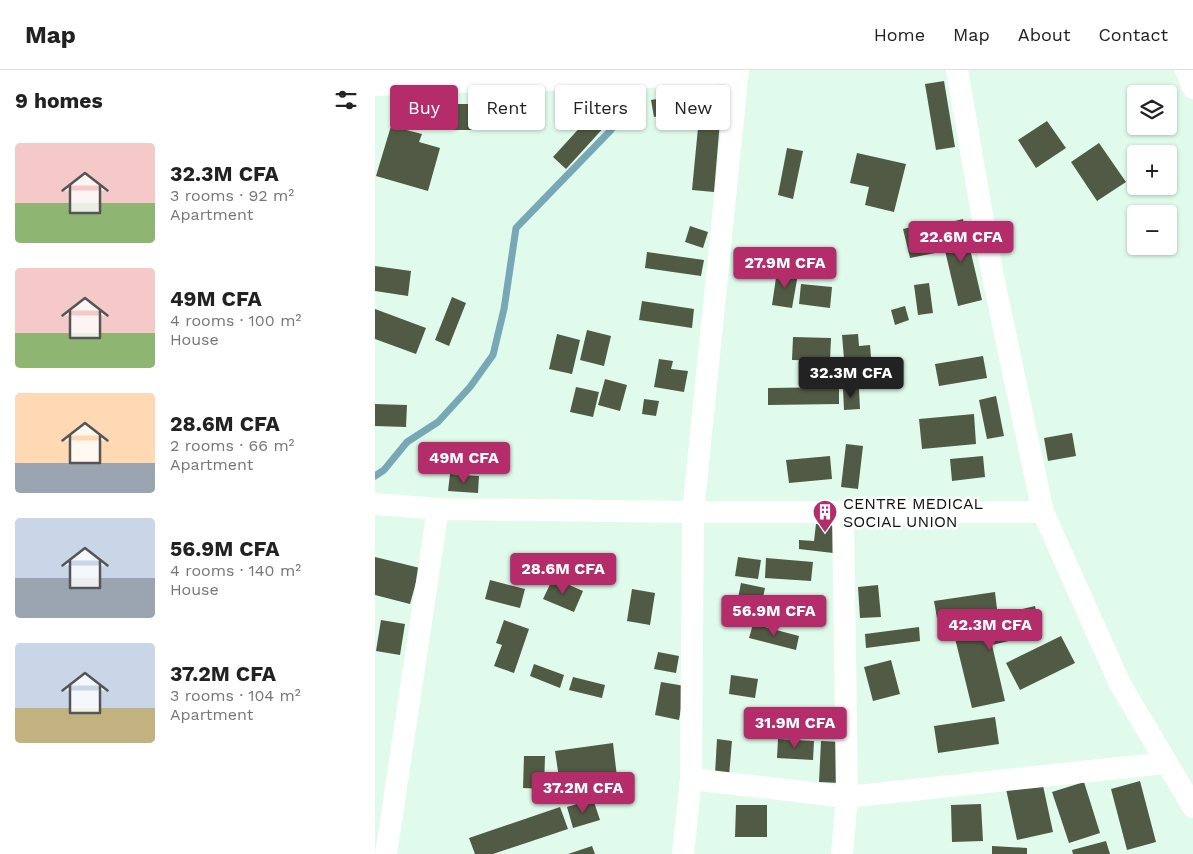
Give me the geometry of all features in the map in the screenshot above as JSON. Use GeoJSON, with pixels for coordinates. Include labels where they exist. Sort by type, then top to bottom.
{"type":"FeatureCollection","features":[{"type":"Feature","properties":{"kind":"street"},"geometry":{"type":"LineString","coordinates":[[375,82],[513,73],[593,77],[726,70]]}},
{"type":"Feature","properties":{"kind":"street"},"geometry":{"type":"LineString","coordinates":[[683,854],[691,779],[693,512],[738,70]]}},
{"type":"Feature","properties":{"kind":"street"},"geometry":{"type":"LineString","coordinates":[[957,70],[992,272],[1043,512],[1120,684],[1165,763],[1193,807]]}},
{"type":"Feature","properties":{"kind":"street"},"geometry":{"type":"LineString","coordinates":[[375,504],[438,509],[693,512],[1043,512]]}},
{"type":"Feature","properties":{"kind":"street"},"geometry":{"type":"LineString","coordinates":[[386,854],[438,509]]}},
{"type":"Feature","properties":{"kind":"street"},"geometry":{"type":"LineString","coordinates":[[842,854],[847,796],[843,512]]}},
{"type":"Feature","properties":{"kind":"street"},"geometry":{"type":"LineString","coordinates":[[691,779],[847,796],[1165,763]]}},
{"type":"Feature","properties":{"kind":"building"},"geometry":{"type":"Polygon","coordinates":[[[944,81],[955,147],[936,150],[925,84],[944,81]]]}},
{"type":"Feature","properties":{"kind":"building"},"geometry":{"type":"Polygon","coordinates":[[[656,99],[656,117],[654,117],[651,100],[656,99]]]}},
{"type":"Feature","properties":{"kind":"building"},"geometry":{"type":"Polygon","coordinates":[[[458,104],[468,104],[468,130],[458,130],[458,104]]]}},
{"type":"Feature","properties":{"kind":"building"},"geometry":{"type":"Polygon","coordinates":[[[1047,121],[1066,148],[1036,168],[1018,140],[1047,121]]]}},
{"type":"Feature","properties":{"kind":"building"},"geometry":{"type":"Polygon","coordinates":[[[390,129],[406,130],[422,134],[419,142],[440,148],[428,191],[376,176],[390,129]]]}},
{"type":"Feature","properties":{"kind":"building"},"geometry":{"type":"Polygon","coordinates":[[[578,130],[602,130],[566,169],[553,157],[578,130]]]}},
{"type":"Feature","properties":{"kind":"building"},"geometry":{"type":"Polygon","coordinates":[[[698,130],[719,130],[714,192],[692,190],[698,130]]]}},
{"type":"Feature","properties":{"kind":"building"},"geometry":{"type":"Polygon","coordinates":[[[1099,143],[1126,182],[1097,201],[1071,162],[1099,143]]]}},
{"type":"Feature","properties":{"kind":"building"},"geometry":{"type":"Polygon","coordinates":[[[787,148],[803,151],[793,199],[778,195],[787,148]]]}},
{"type":"Feature","properties":{"kind":"building"},"geometry":{"type":"Polygon","coordinates":[[[857,153],[906,164],[894,212],[865,205],[869,187],[850,183],[857,153]]]}},
{"type":"Feature","properties":{"kind":"building"},"geometry":{"type":"Polygon","coordinates":[[[963,219],[982,300],[958,306],[939,225],[963,219]]]}},
{"type":"Feature","properties":{"kind":"building"},"geometry":{"type":"Polygon","coordinates":[[[928,223],[935,253],[910,258],[903,229],[928,223]]]}},
{"type":"Feature","properties":{"kind":"building"},"geometry":{"type":"Polygon","coordinates":[[[690,226],[708,232],[703,248],[685,242],[690,226]]]}},
{"type":"Feature","properties":{"kind":"building"},"geometry":{"type":"Polygon","coordinates":[[[647,252],[704,260],[701,276],[645,268],[647,252]]]}},
{"type":"Feature","properties":{"kind":"building"},"geometry":{"type":"Polygon","coordinates":[[[375,266],[411,271],[408,296],[375,291],[375,266]]]}},
{"type":"Feature","properties":{"kind":"building"},"geometry":{"type":"Polygon","coordinates":[[[777,271],[798,274],[792,308],[772,305],[777,271]]]}},
{"type":"Feature","properties":{"kind":"building"},"geometry":{"type":"Polygon","coordinates":[[[929,283],[933,313],[918,315],[914,285],[929,283]]]}},
{"type":"Feature","properties":{"kind":"building"},"geometry":{"type":"Polygon","coordinates":[[[801,284],[832,287],[830,308],[799,304],[801,284]]]}},
{"type":"Feature","properties":{"kind":"building"},"geometry":{"type":"Polygon","coordinates":[[[452,297],[466,303],[449,346],[435,340],[452,297]]]}},
{"type":"Feature","properties":{"kind":"building"},"geometry":{"type":"Polygon","coordinates":[[[642,301],[694,309],[692,328],[639,320],[642,301]]]}},
{"type":"Feature","properties":{"kind":"building"},"geometry":{"type":"Polygon","coordinates":[[[905,306],[909,320],[895,325],[891,310],[905,306]]]}},
{"type":"Feature","properties":{"kind":"building"},"geometry":{"type":"Polygon","coordinates":[[[375,309],[426,328],[416,354],[375,339],[375,309]]]}},
{"type":"Feature","properties":{"kind":"building"},"geometry":{"type":"Polygon","coordinates":[[[587,330],[611,336],[604,366],[580,360],[587,330]]]}},
{"type":"Feature","properties":{"kind":"building"},"geometry":{"type":"Polygon","coordinates":[[[557,334],[580,340],[572,374],[549,369],[557,334]]]}},
{"type":"Feature","properties":{"kind":"building"},"geometry":{"type":"Polygon","coordinates":[[[858,334],[859,346],[870,345],[873,381],[846,383],[842,335],[858,334]]]}},
{"type":"Feature","properties":{"kind":"building"},"geometry":{"type":"Polygon","coordinates":[[[793,337],[831,338],[830,361],[792,360],[793,337]]]}},
{"type":"Feature","properties":{"kind":"building"},"geometry":{"type":"Polygon","coordinates":[[[983,356],[987,378],[939,386],[935,364],[983,356]]]}},
{"type":"Feature","properties":{"kind":"building"},"geometry":{"type":"Polygon","coordinates":[[[659,359],[673,361],[671,369],[688,371],[684,392],[654,387],[659,359]]]}},
{"type":"Feature","properties":{"kind":"building"},"geometry":{"type":"Polygon","coordinates":[[[605,379],[627,385],[620,411],[598,405],[605,379]]]}},
{"type":"Feature","properties":{"kind":"building"},"geometry":{"type":"Polygon","coordinates":[[[576,387],[599,392],[593,417],[570,412],[576,387]]]}},
{"type":"Feature","properties":{"kind":"building"},"geometry":{"type":"Polygon","coordinates":[[[839,387],[839,404],[768,405],[768,388],[839,387]]]}},
{"type":"Feature","properties":{"kind":"building"},"geometry":{"type":"Polygon","coordinates":[[[843,389],[859,389],[860,409],[844,410],[843,389]]]}},
{"type":"Feature","properties":{"kind":"building"},"geometry":{"type":"Polygon","coordinates":[[[996,396],[1004,436],[987,439],[979,400],[996,396]]]}},
{"type":"Feature","properties":{"kind":"building"},"geometry":{"type":"Polygon","coordinates":[[[644,399],[659,401],[656,416],[642,414],[644,399]]]}},
{"type":"Feature","properties":{"kind":"building"},"geometry":{"type":"Polygon","coordinates":[[[375,404],[407,405],[406,427],[375,426],[375,404]]]}},
{"type":"Feature","properties":{"kind":"building"},"geometry":{"type":"Polygon","coordinates":[[[974,414],[976,444],[922,449],[919,419],[974,414]]]}},
{"type":"Feature","properties":{"kind":"building"},"geometry":{"type":"Polygon","coordinates":[[[1072,433],[1076,456],[1048,461],[1044,438],[1072,433]]]}},
{"type":"Feature","properties":{"kind":"building"},"geometry":{"type":"Polygon","coordinates":[[[846,444],[863,446],[858,489],[841,487],[846,444]]]}},
{"type":"Feature","properties":{"kind":"building"},"geometry":{"type":"Polygon","coordinates":[[[830,456],[832,479],[789,483],[786,460],[830,456]]]}},
{"type":"Feature","properties":{"kind":"building"},"geometry":{"type":"Polygon","coordinates":[[[983,456],[985,477],[952,481],[950,459],[983,456]]]}},
{"type":"Feature","properties":{"kind":"building"},"geometry":{"type":"Polygon","coordinates":[[[450,474],[479,476],[478,493],[448,491],[450,474]]]}},
{"type":"Feature","properties":{"kind":"building","name":"CENTRE MEDICAL SOCIAL UNION"},"geometry":{"type":"Polygon","coordinates":[[[816,524],[836,526],[833,553],[799,549],[799,540],[814,541],[816,524]]]}},
{"type":"Feature","properties":{"kind":"building"},"geometry":{"type":"Polygon","coordinates":[[[375,557],[420,568],[410,604],[375,595],[375,557]]]}},
{"type":"Feature","properties":{"kind":"building"},"geometry":{"type":"Polygon","coordinates":[[[738,557],[761,560],[758,579],[735,576],[738,557]]]}},
{"type":"Feature","properties":{"kind":"building"},"geometry":{"type":"Polygon","coordinates":[[[766,558],[813,562],[811,581],[765,578],[766,558]]]}},
{"type":"Feature","properties":{"kind":"building"},"geometry":{"type":"Polygon","coordinates":[[[553,578],[583,591],[574,612],[543,599],[553,578]]]}},
{"type":"Feature","properties":{"kind":"building"},"geometry":{"type":"Polygon","coordinates":[[[490,580],[525,589],[520,608],[485,599],[490,580]]]}},
{"type":"Feature","properties":{"kind":"building"},"geometry":{"type":"Polygon","coordinates":[[[741,583],[765,588],[760,612],[736,608],[741,583]]]}},
{"type":"Feature","properties":{"kind":"building"},"geometry":{"type":"Polygon","coordinates":[[[878,585],[881,617],[860,618],[858,587],[878,585]]]}},
{"type":"Feature","properties":{"kind":"building"},"geometry":{"type":"Polygon","coordinates":[[[632,589],[655,593],[650,625],[627,621],[632,589]]]}},
{"type":"Feature","properties":{"kind":"building"},"geometry":{"type":"Polygon","coordinates":[[[995,592],[997,609],[937,618],[934,601],[995,592]]]}},
{"type":"Feature","properties":{"kind":"building"},"geometry":{"type":"Polygon","coordinates":[[[1035,606],[1041,633],[992,645],[1005,701],[972,708],[952,626],[1035,606]]]}},
{"type":"Feature","properties":{"kind":"building"},"geometry":{"type":"Polygon","coordinates":[[[381,620],[405,624],[400,655],[376,651],[381,620]]]}},
{"type":"Feature","properties":{"kind":"building"},"geometry":{"type":"Polygon","coordinates":[[[504,620],[529,629],[514,673],[494,666],[502,645],[496,643],[504,620]]]}},
{"type":"Feature","properties":{"kind":"building"},"geometry":{"type":"Polygon","coordinates":[[[753,624],[799,636],[796,650],[749,638],[753,624]]]}},
{"type":"Feature","properties":{"kind":"building"},"geometry":{"type":"Polygon","coordinates":[[[919,627],[920,641],[866,648],[865,634],[919,627]]]}},
{"type":"Feature","properties":{"kind":"building"},"geometry":{"type":"Polygon","coordinates":[[[1061,636],[1075,663],[1020,690],[1006,663],[1061,636]]]}},
{"type":"Feature","properties":{"kind":"building"},"geometry":{"type":"Polygon","coordinates":[[[658,652],[679,656],[676,673],[654,669],[658,652]]]}},
{"type":"Feature","properties":{"kind":"building"},"geometry":{"type":"Polygon","coordinates":[[[891,660],[900,694],[873,701],[864,667],[891,660]]]}},
{"type":"Feature","properties":{"kind":"building"},"geometry":{"type":"Polygon","coordinates":[[[534,664],[564,675],[560,688],[530,676],[534,664]]]}},
{"type":"Feature","properties":{"kind":"building"},"geometry":{"type":"Polygon","coordinates":[[[731,675],[758,679],[755,698],[729,694],[731,675]]]}},
{"type":"Feature","properties":{"kind":"building"},"geometry":{"type":"Polygon","coordinates":[[[573,677],[605,685],[602,698],[569,690],[573,677]]]}},
{"type":"Feature","properties":{"kind":"building"},"geometry":{"type":"Polygon","coordinates":[[[661,682],[685,686],[679,720],[655,715],[661,682]]]}},
{"type":"Feature","properties":{"kind":"building"},"geometry":{"type":"Polygon","coordinates":[[[797,714],[839,716],[838,738],[797,736],[797,714]]]}},
{"type":"Feature","properties":{"kind":"building"},"geometry":{"type":"Polygon","coordinates":[[[995,717],[999,744],[938,753],[934,726],[995,717]]]}},
{"type":"Feature","properties":{"kind":"building"},"geometry":{"type":"Polygon","coordinates":[[[717,739],[732,741],[729,776],[715,774],[717,739]]]}},
{"type":"Feature","properties":{"kind":"building"},"geometry":{"type":"Polygon","coordinates":[[[778,739],[814,741],[813,760],[777,758],[778,739]]]}},
{"type":"Feature","properties":{"kind":"building"},"geometry":{"type":"Polygon","coordinates":[[[821,741],[842,742],[840,783],[819,782],[821,741]]]}},
{"type":"Feature","properties":{"kind":"building"},"geometry":{"type":"Polygon","coordinates":[[[613,743],[617,777],[560,785],[555,751],[613,743]]]}},
{"type":"Feature","properties":{"kind":"building"},"geometry":{"type":"Polygon","coordinates":[[[524,756],[545,756],[544,789],[523,788],[524,756]]]}},
{"type":"Feature","properties":{"kind":"building"},"geometry":{"type":"Polygon","coordinates":[[[1042,781],[1053,832],[1017,840],[1006,789],[1042,781]]]}},
{"type":"Feature","properties":{"kind":"building"},"geometry":{"type":"Polygon","coordinates":[[[1140,781],[1156,842],[1127,850],[1111,789],[1140,781]]]}},
{"type":"Feature","properties":{"kind":"building"},"geometry":{"type":"Polygon","coordinates":[[[1084,782],[1100,833],[1069,843],[1052,792],[1084,782]]]}},
{"type":"Feature","properties":{"kind":"building"},"geometry":{"type":"Polygon","coordinates":[[[593,799],[600,820],[573,828],[567,807],[593,799]]]}},
{"type":"Feature","properties":{"kind":"building"},"geometry":{"type":"Polygon","coordinates":[[[981,804],[983,841],[952,842],[951,805],[981,804]]]}},
{"type":"Feature","properties":{"kind":"building"},"geometry":{"type":"Polygon","coordinates":[[[736,805],[767,805],[767,837],[735,837],[736,805]]]}},
{"type":"Feature","properties":{"kind":"building"},"geometry":{"type":"Polygon","coordinates":[[[560,807],[568,829],[493,854],[475,854],[469,838],[560,807]]]}},
{"type":"Feature","properties":{"kind":"building"},"geometry":{"type":"Polygon","coordinates":[[[1106,841],[1110,854],[1073,854],[1072,850],[1106,841]]]}},
{"type":"Feature","properties":{"kind":"building"},"geometry":{"type":"Polygon","coordinates":[[[592,846],[595,854],[568,854],[592,846]]]}},
{"type":"Feature","properties":{"kind":"building"},"geometry":{"type":"Polygon","coordinates":[[[992,846],[1027,848],[1027,854],[992,854],[992,846]]]}},
{"type":"Feature","properties":{"kind":"waterway"},"geometry":{"type":"LineString","coordinates":[[375,476],[384,470],[407,442],[438,422],[470,387],[493,355],[504,309],[516,228],[611,130],[628,103],[626,80]]}},
{"type":"Feature","properties":{"kind":"place","name":"CENTRE MEDICAL SOCIAL UNION"},"geometry":{"type":"Point","coordinates":[825,533]}}]}
